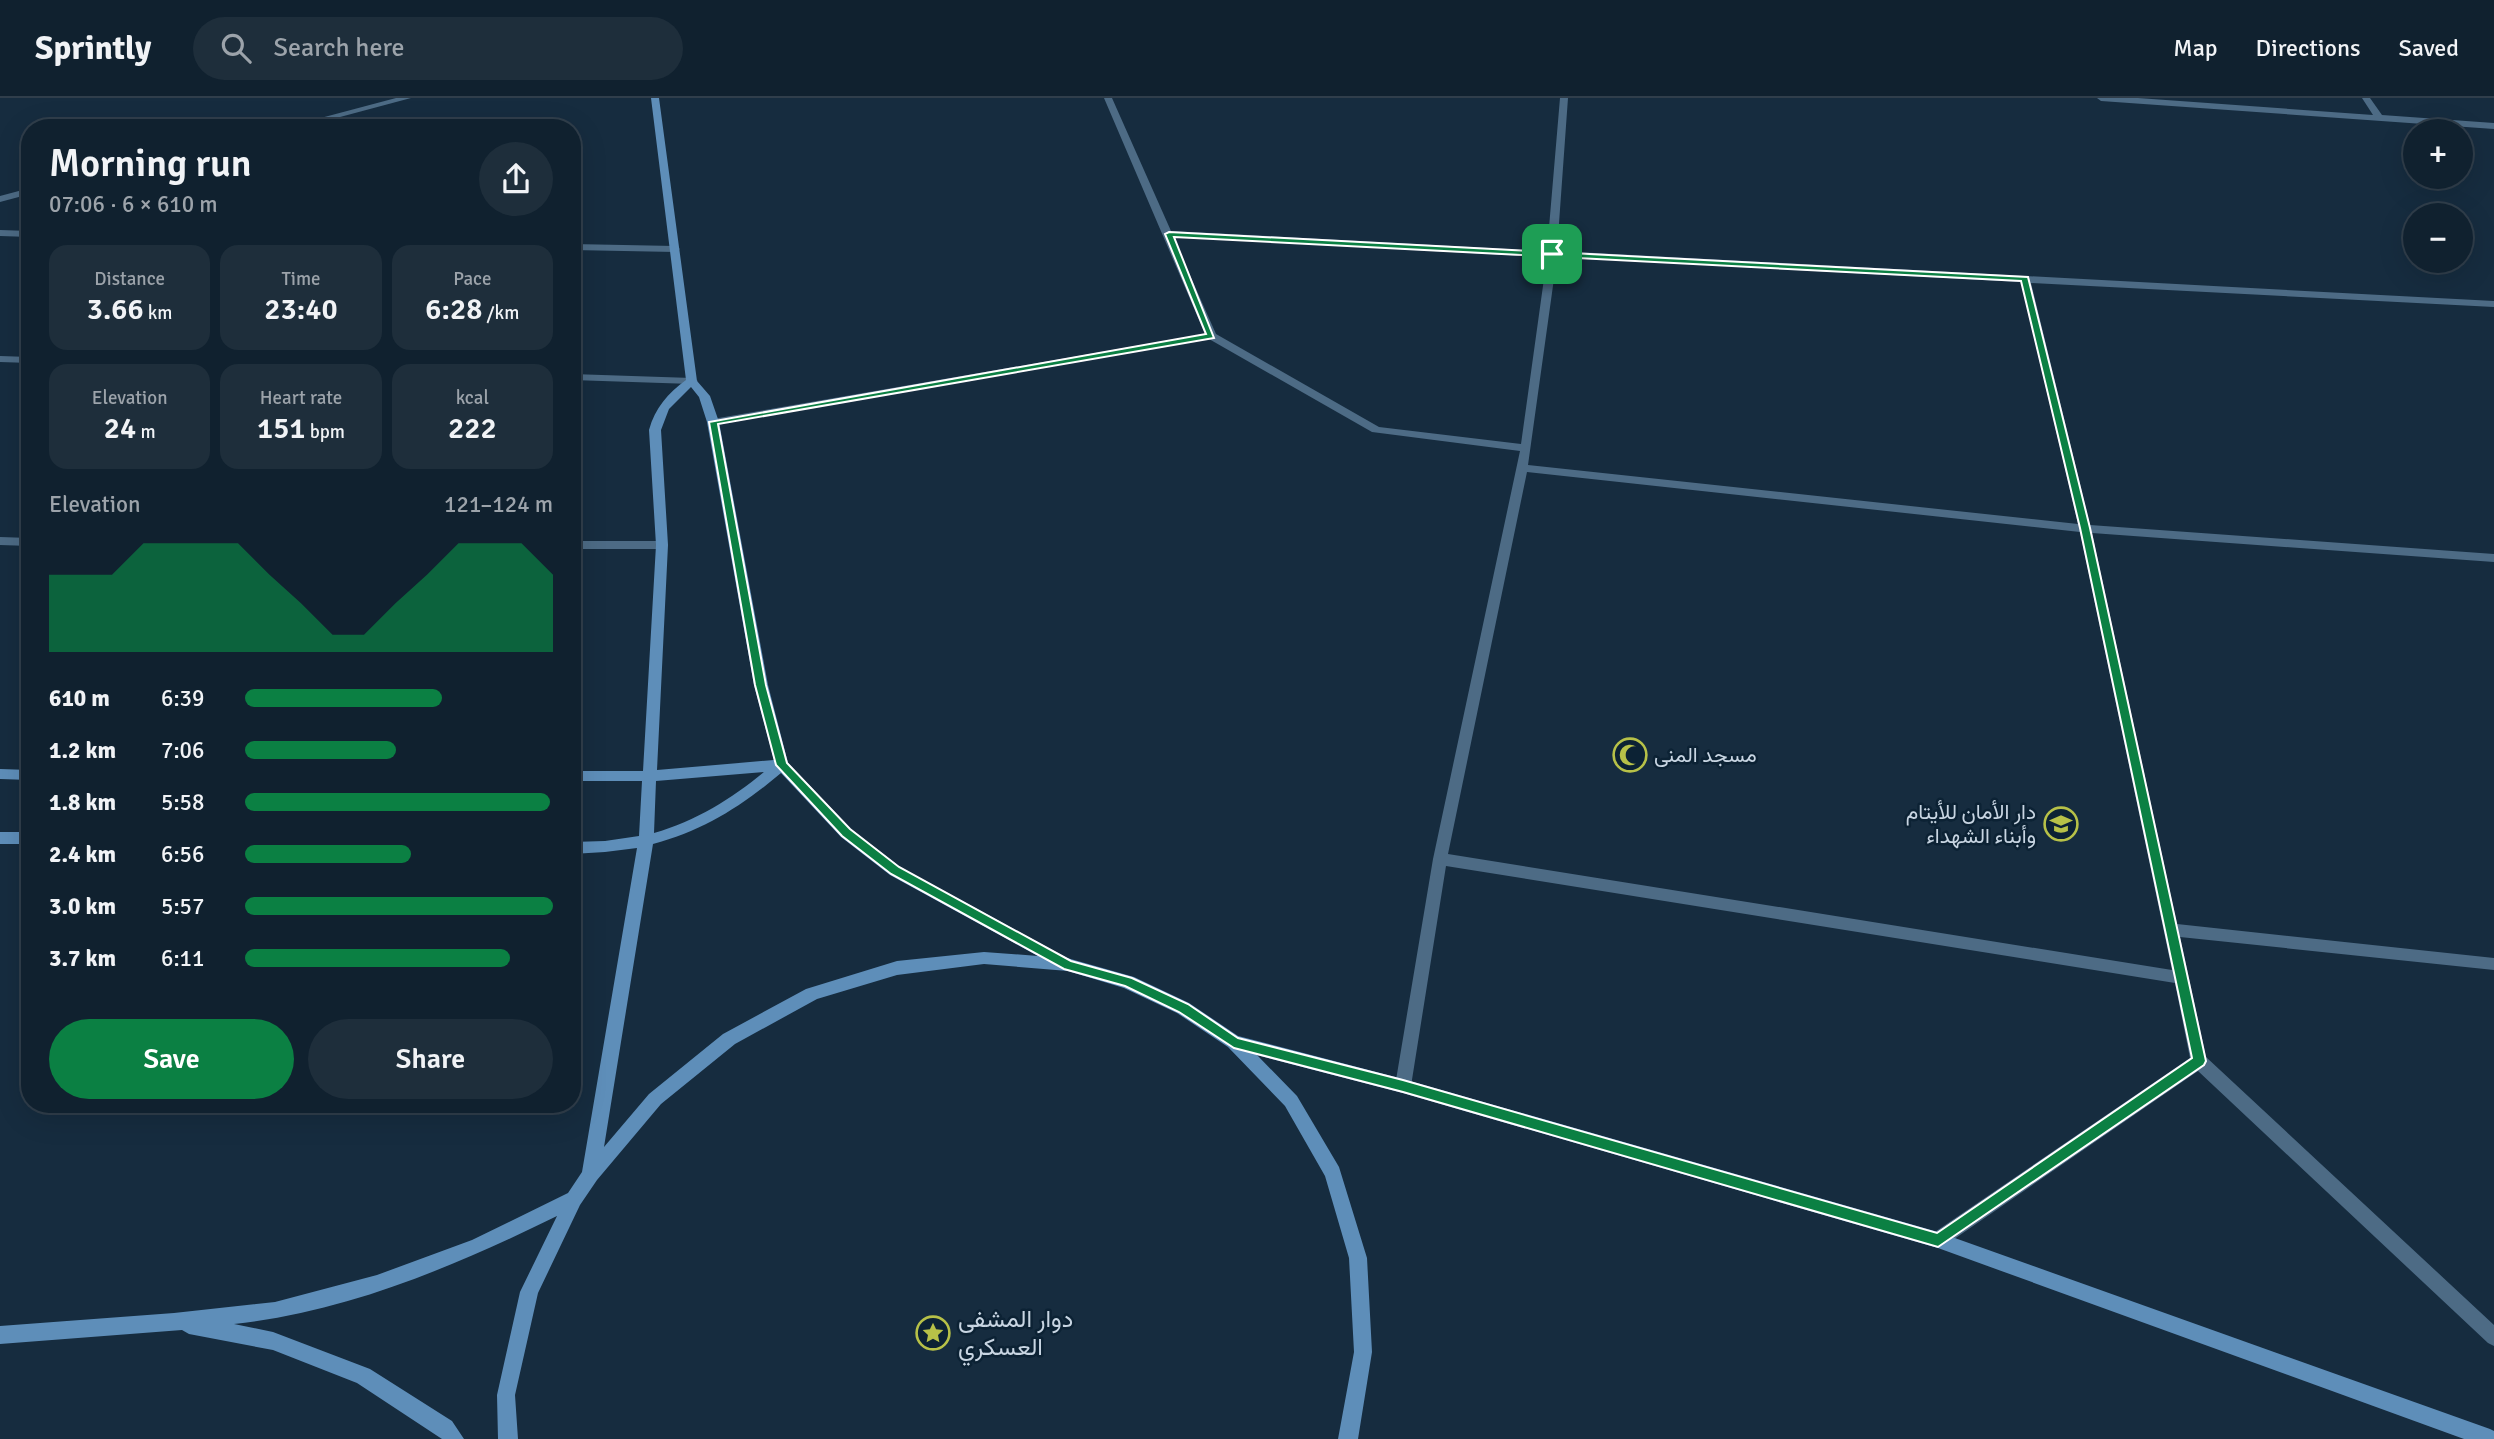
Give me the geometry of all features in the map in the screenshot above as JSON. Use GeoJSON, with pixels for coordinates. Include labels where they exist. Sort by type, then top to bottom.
{"type":"FeatureCollection","features":[{"type":"Feature","properties":{"kind":"main road"},"geometry":{"type":"LineString","coordinates":[[654,98],[692,381],[704,396],[713,422],[761,685],[782,765],[846,832],[895,871],[1068,965]]}},
{"type":"Feature","properties":{"kind":"main road"},"geometry":{"type":"LineString","coordinates":[[591,1174],[646,839],[662,545],[655,430],[659,414],[672,396],[692,381]]}},
{"type":"Feature","properties":{"kind":"main road"},"geometry":{"type":"LineString","coordinates":[[581,776],[649,776],[782,765]]}},
{"type":"Feature","properties":{"kind":"main road"},"geometry":{"type":"LineString","coordinates":[[581,847],[646,839],[703,821],[737,801],[782,765]]}},
{"type":"Feature","properties":{"kind":"main road"},"geometry":{"type":"LineString","coordinates":[[0,774],[21,775]]}},
{"type":"Feature","properties":{"kind":"main road"},"geometry":{"type":"LineString","coordinates":[[0,838],[21,838]]}},
{"type":"Feature","properties":{"kind":"main road"},"geometry":{"type":"LineString","coordinates":[[508,1439],[506,1395],[529,1292],[574,1199],[591,1174],[655,1099],[729,1039],[812,995],[897,968],[984,958],[1068,965],[1128,982],[1172,1003],[1234,1042],[1291,1101],[1332,1173],[1358,1258],[1363,1352],[1348,1439]]}},
{"type":"Feature","properties":{"kind":"main road"},"geometry":{"type":"LineString","coordinates":[[1234,1042],[1403,1086],[1938,1240],[2490,1439]]}},
{"type":"Feature","properties":{"kind":"main road"},"geometry":{"type":"LineString","coordinates":[[0,1335],[174,1322],[275,1311],[377,1284],[477,1246],[574,1199]]}},
{"type":"Feature","properties":{"kind":"main road"},"geometry":{"type":"LineString","coordinates":[[174,1322],[273,1341],[363,1376],[445,1428],[454,1439]]}},
{"type":"Feature","properties":{"kind":"street"},"geometry":{"type":"LineString","coordinates":[[323,119],[407,98]]}},
{"type":"Feature","properties":{"kind":"street"},"geometry":{"type":"LineString","coordinates":[[1108,98],[1211,336],[1376,430],[1526,447]]}},
{"type":"Feature","properties":{"kind":"street"},"geometry":{"type":"LineString","coordinates":[[1403,1086],[1440,859],[1526,447],[1552,254],[1564,98]]}},
{"type":"Feature","properties":{"kind":"street"},"geometry":{"type":"LineString","coordinates":[[2101,98],[2494,126]]}},
{"type":"Feature","properties":{"kind":"street"},"geometry":{"type":"LineString","coordinates":[[2366,98],[2379,117]]}},
{"type":"Feature","properties":{"kind":"street"},"geometry":{"type":"LineString","coordinates":[[0,199],[21,193]]}},
{"type":"Feature","properties":{"kind":"street"},"geometry":{"type":"LineString","coordinates":[[0,233],[21,234]]}},
{"type":"Feature","properties":{"kind":"street"},"geometry":{"type":"LineString","coordinates":[[1169,234],[2494,304]]}},
{"type":"Feature","properties":{"kind":"street"},"geometry":{"type":"LineString","coordinates":[[581,247],[675,249]]}},
{"type":"Feature","properties":{"kind":"street"},"geometry":{"type":"LineString","coordinates":[[2025,279],[2085,528],[2199,1061],[2494,1337]]}},
{"type":"Feature","properties":{"kind":"street"},"geometry":{"type":"LineString","coordinates":[[713,422],[1211,336]]}},
{"type":"Feature","properties":{"kind":"street"},"geometry":{"type":"LineString","coordinates":[[0,359],[21,360]]}},
{"type":"Feature","properties":{"kind":"street"},"geometry":{"type":"LineString","coordinates":[[581,377],[692,381]]}},
{"type":"Feature","properties":{"kind":"street"},"geometry":{"type":"LineString","coordinates":[[1522,468],[2085,528],[2494,558]]}},
{"type":"Feature","properties":{"kind":"street"},"geometry":{"type":"LineString","coordinates":[[0,541],[21,542]]}},
{"type":"Feature","properties":{"kind":"street"},"geometry":{"type":"LineString","coordinates":[[581,545],[662,545]]}},
{"type":"Feature","properties":{"kind":"street"},"geometry":{"type":"LineString","coordinates":[[1440,859],[2182,978]]}},
{"type":"Feature","properties":{"kind":"street"},"geometry":{"type":"LineString","coordinates":[[2171,930],[2494,964]]}},
{"type":"Feature","properties":{"kind":"street"},"geometry":{"type":"LineString","coordinates":[[1938,1240],[2199,1061]]}},
{"type":"Feature","properties":{"kind":"place","name":"مسجد المنى"},"geometry":{"type":"Point","coordinates":[1630,755]}},
{"type":"Feature","properties":{"kind":"place","name":"دار الأمان للأيتام وأبناء الشهداء"},"geometry":{"type":"Point","coordinates":[2061,824]}},
{"type":"Feature","properties":{"kind":"place","name":"دوار المشفى العسكري"},"geometry":{"type":"Point","coordinates":[933,1333]}},
{"type":"Feature","properties":{"kind":"route"},"geometry":{"type":"LineString","coordinates":[[1169,234],[1552,254],[2025,279],[2085,528],[2199,1061],[1938,1240],[1403,1086],[1234,1042],[1184,1008],[1128,982],[1068,965],[895,871],[846,832],[782,765],[761,685],[713,422],[1211,336],[1169,234]]}}]}
